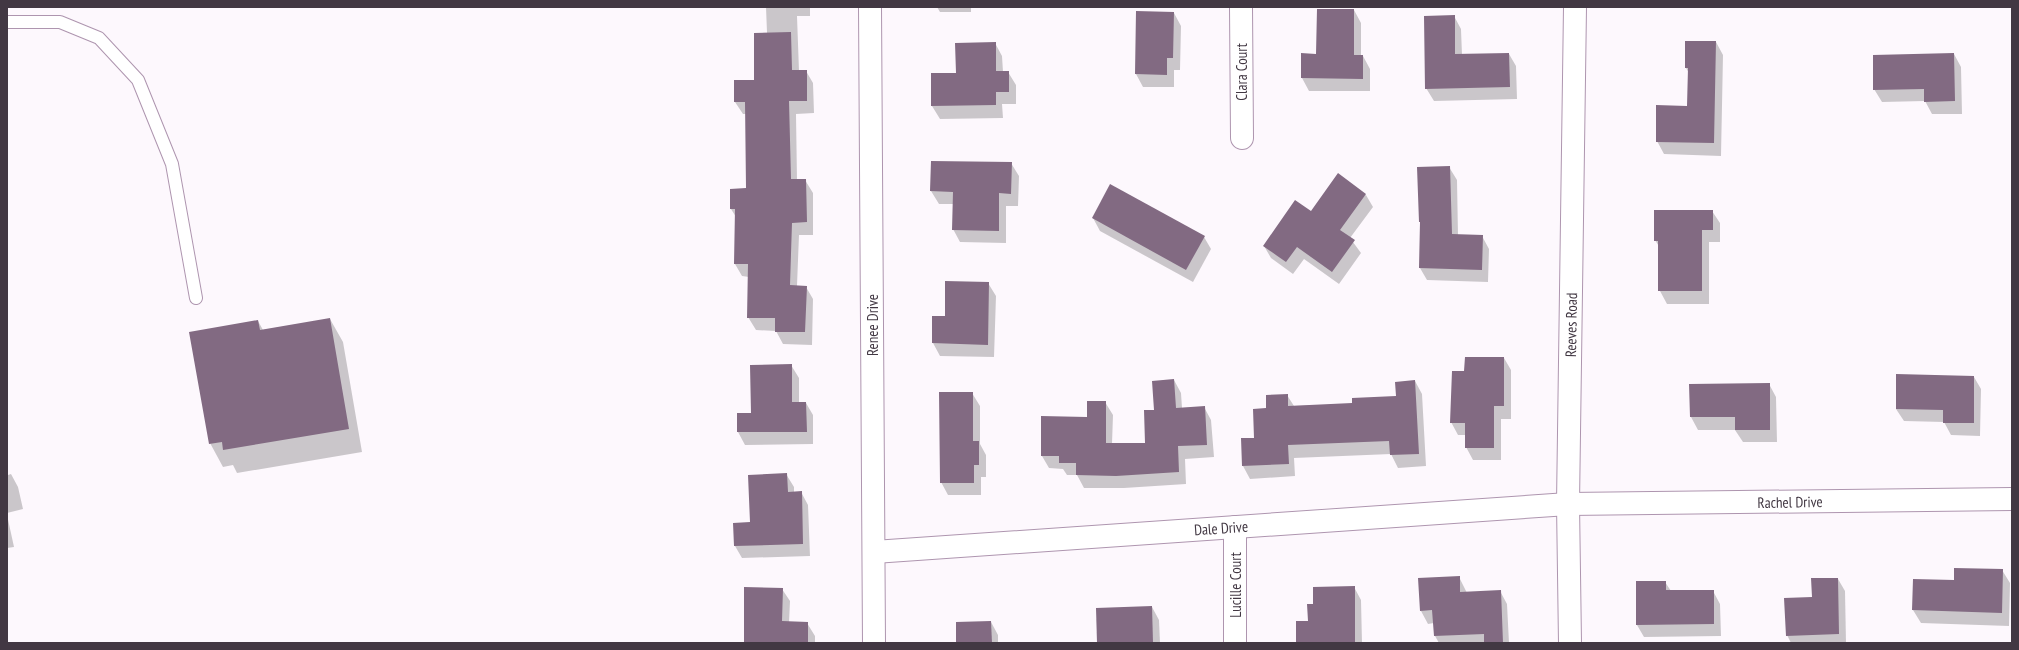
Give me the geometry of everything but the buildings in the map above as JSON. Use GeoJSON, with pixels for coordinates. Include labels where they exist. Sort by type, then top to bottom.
{"type":"FeatureCollection","features":[{"type":"Feature","properties":{"kind":"street","name":"Renee Drive"},"geometry":{"type":"LineString","coordinates":[[870,7],[874,643]]}},
{"type":"Feature","properties":{"kind":"street","name":"Clara Court"},"geometry":{"type":"LineString","coordinates":[[1241,7],[1242,138]]}},
{"type":"Feature","properties":{"kind":"street","name":"Reeves Road"},"geometry":{"type":"LineString","coordinates":[[1570,643],[1568,504],[1575,7]]}},
{"type":"Feature","properties":{"kind":"street","name":"Rachel Drive"},"geometry":{"type":"LineString","coordinates":[[1568,504],[2012,499]]}},
{"type":"Feature","properties":{"kind":"street","name":"Dale Drive"},"geometry":{"type":"LineString","coordinates":[[874,552],[1568,504]]}},
{"type":"Feature","properties":{"kind":"street","name":"Lucille Court"},"geometry":{"type":"LineString","coordinates":[[1235,527],[1235,643]]}},
{"type":"Feature","properties":{"kind":"lane"},"geometry":{"type":"LineString","coordinates":[[7,22],[60,22],[99,38],[138,80],[172,164],[196,298]]}}]}
